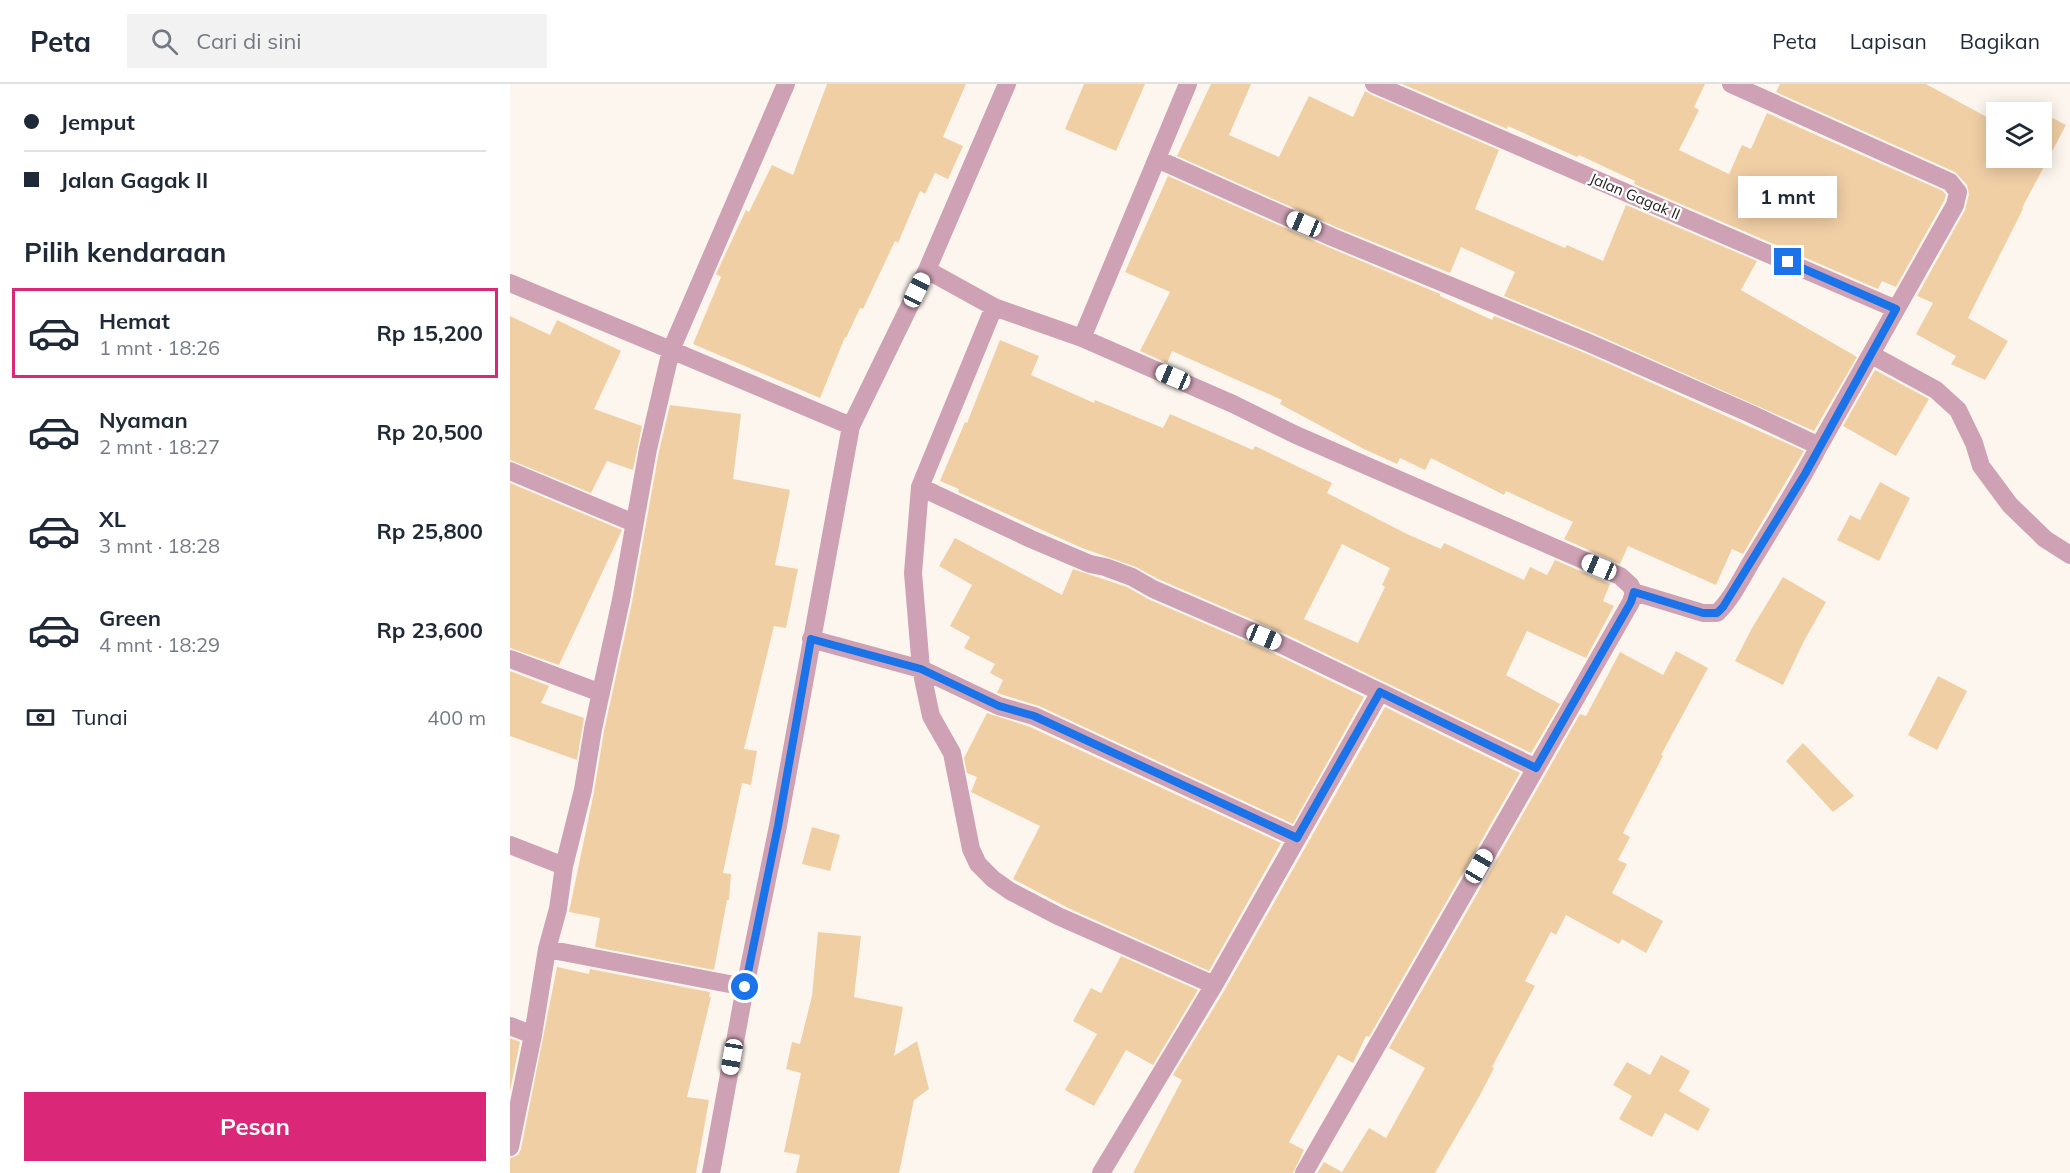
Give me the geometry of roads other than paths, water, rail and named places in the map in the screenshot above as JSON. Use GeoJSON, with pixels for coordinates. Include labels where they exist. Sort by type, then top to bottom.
{"type":"FeatureCollection","features":[{"type":"Feature","properties":{"kind":"street"},"geometry":{"type":"LineString","coordinates":[[510,1147],[533,1035],[547,949],[558,909],[564,866],[583,790],[593,729],[670,350],[786,84]]}},
{"type":"Feature","properties":{"kind":"street"},"geometry":{"type":"LineString","coordinates":[[711,1173],[745,987],[778,826],[851,426],[927,270],[1008,84]]}},
{"type":"Feature","properties":{"kind":"street"},"geometry":{"type":"LineString","coordinates":[[1082,338],[1188,84]]}},
{"type":"Feature","properties":{"kind":"street","name":"Jalan Gagak II"},"geometry":{"type":"LineString","coordinates":[[1374,84],[1896,309]]}},
{"type":"Feature","properties":{"kind":"street"},"geometry":{"type":"LineString","coordinates":[[927,270],[994,307],[1082,338],[1620,576],[1634,592],[1703,613],[1717,613],[1746,571],[1805,474],[1955,205],[1958,192],[1950,182],[1731,84]]}},
{"type":"Feature","properties":{"kind":"street"},"geometry":{"type":"LineString","coordinates":[[1157,159],[1332,237],[1589,343],[1819,446]]}},
{"type":"Feature","properties":{"kind":"street"},"geometry":{"type":"LineString","coordinates":[[510,283],[851,426]]}},
{"type":"Feature","properties":{"kind":"street"},"geometry":{"type":"LineString","coordinates":[[994,307],[920,487],[913,573],[921,669],[931,716],[952,753],[971,849],[978,864],[1010,891],[1058,916],[1214,985]]}},
{"type":"Feature","properties":{"kind":"street"},"geometry":{"type":"LineString","coordinates":[[1872,355],[1936,390],[1958,411],[1974,442],[1981,466],[2010,505],[2045,539],[2070,555]]}},
{"type":"Feature","properties":{"kind":"street"},"geometry":{"type":"LineString","coordinates":[[510,471],[634,523]]}},
{"type":"Feature","properties":{"kind":"street"},"geometry":{"type":"LineString","coordinates":[[920,487],[1031,539],[1090,564],[1105,567],[1132,578],[1278,643],[1536,768]]}},
{"type":"Feature","properties":{"kind":"street"},"geometry":{"type":"LineString","coordinates":[[1304,1173],[1631,602],[1634,592]]}},
{"type":"Feature","properties":{"kind":"street"},"geometry":{"type":"LineString","coordinates":[[811,639],[921,669],[999,706],[1034,716],[1297,838]]}},
{"type":"Feature","properties":{"kind":"street"},"geometry":{"type":"LineString","coordinates":[[510,659],[601,693]]}},
{"type":"Feature","properties":{"kind":"street"},"geometry":{"type":"LineString","coordinates":[[1101,1173],[1214,985],[1380,692]]}},
{"type":"Feature","properties":{"kind":"street"},"geometry":{"type":"LineString","coordinates":[[510,845],[564,866]]}},
{"type":"Feature","properties":{"kind":"street"},"geometry":{"type":"LineString","coordinates":[[547,949],[745,987]]}},
{"type":"Feature","properties":{"kind":"street"},"geometry":{"type":"LineString","coordinates":[[510,1026],[533,1035]]}}]}
